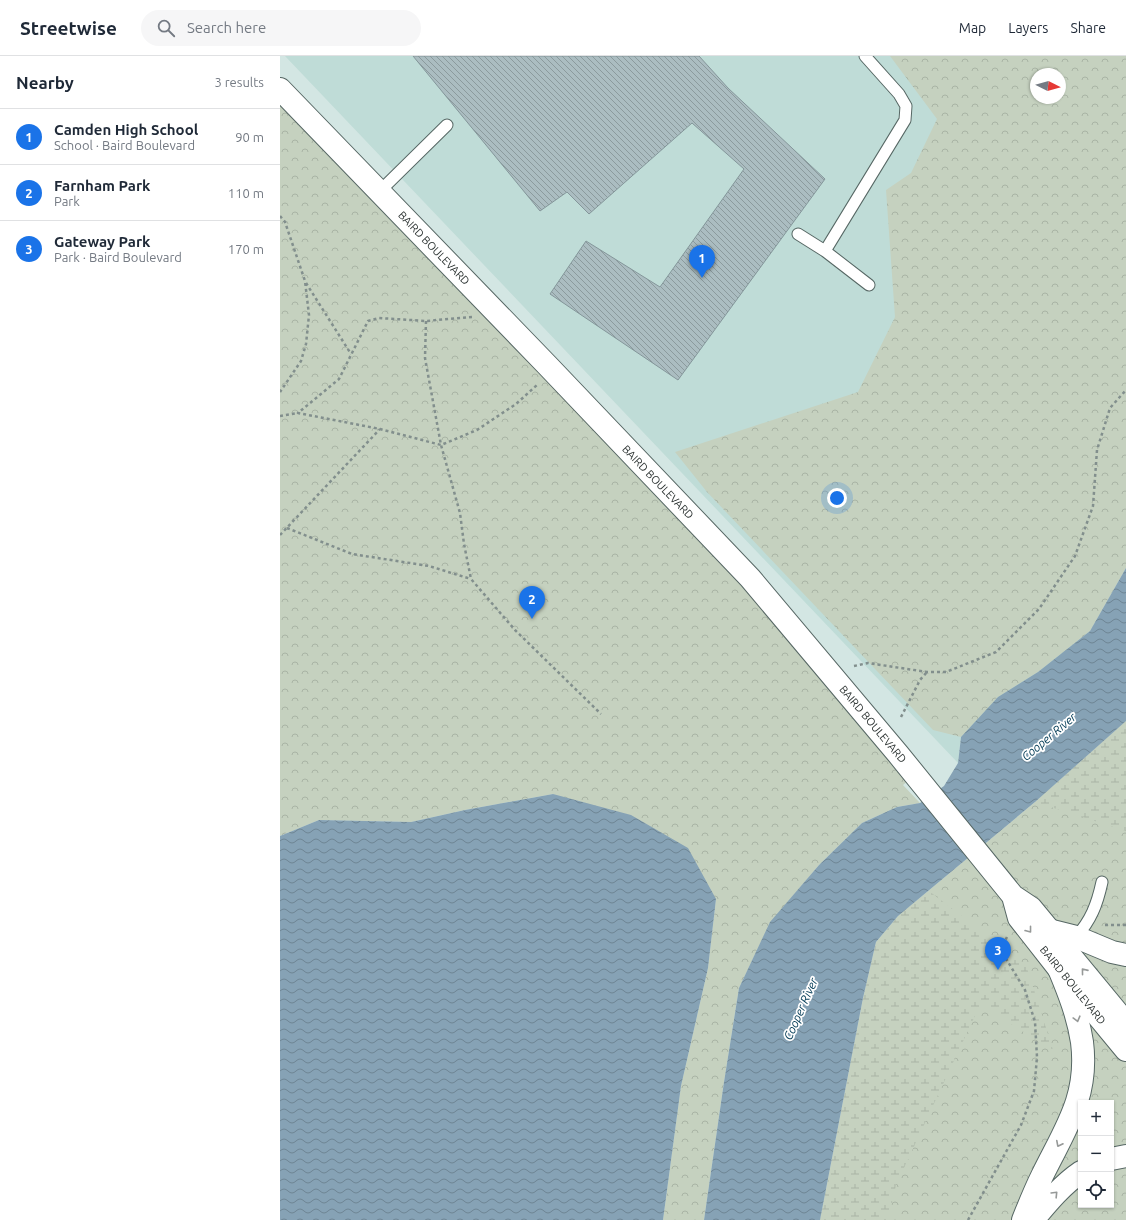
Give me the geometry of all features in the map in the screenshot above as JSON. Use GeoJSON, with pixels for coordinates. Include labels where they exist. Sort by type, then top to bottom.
{"type":"FeatureCollection","features":[{"type":"Feature","properties":{"kind":"main road","name":"BAIRD BOULEVARD"},"geometry":{"type":"LineString","coordinates":[[280,89],[380,191],[750,578],[898,754],[1013,896],[1031,908],[1052,931],[1126,1023]]}},
{"type":"Feature","properties":{"kind":"main road","name":"BAIRD BOULEVARD"},"geometry":{"type":"LineString","coordinates":[[1013,896],[1019,918],[1126,1050]]}},
{"type":"Feature","properties":{"kind":"main road"},"geometry":{"type":"LineString","coordinates":[[1052,931],[1076,937],[1112,952],[1126,955]]}},
{"type":"Feature","properties":{"kind":"main road"},"geometry":{"type":"LineString","coordinates":[[1023,1220],[1042,1176],[1061,1141],[1076,1108],[1081,1090],[1083,1072],[1081,1036],[1074,1009],[1059,969]]}},
{"type":"Feature","properties":{"kind":"main road"},"geometry":{"type":"LineString","coordinates":[[1114,1158],[1126,1156]]}},
{"type":"Feature","properties":{"kind":"main road"},"geometry":{"type":"LineString","coordinates":[[1033,1220],[1052,1196],[1078,1174]]}},
{"type":"Feature","properties":{"kind":"lane"},"geometry":{"type":"LineString","coordinates":[[825,251],[905,120],[906,106],[898,94],[865,56]]}},
{"type":"Feature","properties":{"kind":"lane"},"geometry":{"type":"LineString","coordinates":[[380,191],[447,125]]}},
{"type":"Feature","properties":{"kind":"lane"},"geometry":{"type":"LineString","coordinates":[[798,234],[825,251],[869,285]]}},
{"type":"Feature","properties":{"kind":"lane"},"geometry":{"type":"LineString","coordinates":[[1076,937],[1092,916],[1097,904],[1102,882]]}},
{"type":"Feature","properties":{"kind":"path"},"geometry":{"type":"LineString","coordinates":[[280,216],[285,222],[305,281],[309,314],[306,344],[301,361],[280,392]]}},
{"type":"Feature","properties":{"kind":"path"},"geometry":{"type":"LineString","coordinates":[[305,281],[352,354]]}},
{"type":"Feature","properties":{"kind":"path"},"geometry":{"type":"LineString","coordinates":[[298,413],[339,379],[368,321],[379,318],[426,321],[472,317]]}},
{"type":"Feature","properties":{"kind":"path"},"geometry":{"type":"LineString","coordinates":[[426,321],[425,358],[441,445],[460,513],[471,579],[515,630],[601,714]]}},
{"type":"Feature","properties":{"kind":"path"},"geometry":{"type":"LineString","coordinates":[[280,416],[298,413],[380,429],[441,445],[477,430],[516,404],[537,385]]}},
{"type":"Feature","properties":{"kind":"path"},"geometry":{"type":"LineString","coordinates":[[854,666],[868,663],[927,672],[946,672],[996,652],[1039,609],[1075,556],[1093,506],[1097,450],[1101,436],[1110,408],[1126,390]]}},
{"type":"Feature","properties":{"kind":"path"},"geometry":{"type":"LineString","coordinates":[[280,535],[380,429]]}},
{"type":"Feature","properties":{"kind":"path"},"geometry":{"type":"LineString","coordinates":[[287,528],[352,554],[429,566],[471,579]]}},
{"type":"Feature","properties":{"kind":"path"},"geometry":{"type":"LineString","coordinates":[[901,717],[920,680],[927,672]]}},
{"type":"Feature","properties":{"kind":"path"},"geometry":{"type":"LineString","coordinates":[[968,1220],[1021,1124],[1034,1091],[1037,1057],[1035,1022],[1025,990],[1002,952],[1002,946],[1019,918]]}},
{"type":"Feature","properties":{"kind":"shaded area"},"geometry":{"type":"Polygon","coordinates":[[[285,56],[1126,56],[1126,568],[1090,631],[961,737],[958,763],[285,56]]]}},
{"type":"Feature","properties":{"kind":"green space"},"geometry":{"type":"Polygon","coordinates":[[[890,56],[1126,56],[1126,568],[1090,631],[1038,672],[998,697],[961,737],[933,730],[707,492],[675,452],[858,392],[895,317],[886,190],[911,173],[937,119],[890,56]]]}},
{"type":"Feature","properties":{"kind":"green space"},"geometry":{"type":"Polygon","coordinates":[[[280,89],[547,365],[915,775],[903,785],[920,803],[897,807],[862,823],[819,865],[770,923],[739,988],[704,1220],[663,1220],[681,1086],[708,968],[716,899],[553,794],[465,810],[411,822],[319,820],[280,836],[280,89]]]}},
{"type":"Feature","properties":{"kind":"green space"},"geometry":{"type":"Polygon","coordinates":[[[1126,721],[1126,1220],[820,1220],[898,916],[1035,802],[1126,721]]]}},
{"type":"Feature","properties":{"kind":"green space"},"geometry":{"type":"Polygon","coordinates":[[[1126,721],[1126,831],[1035,802],[1126,721]]]}},
{"type":"Feature","properties":{"kind":"green space"},"geometry":{"type":"Polygon","coordinates":[[[929,891],[1026,965],[1053,1050],[980,1005],[896,1185],[888,1220],[820,1220],[863,998],[876,942],[898,916],[929,891]]]}},
{"type":"Feature","properties":{"kind":"water","name":"Cooper River"},"geometry":{"type":"Polygon","coordinates":[[[1126,568],[1126,721],[1035,802],[898,916],[876,942],[863,998],[820,1220],[704,1220],[739,988],[770,922],[819,865],[862,823],[897,807],[920,803],[944,786],[958,763],[961,737],[998,697],[1038,672],[1090,631],[1126,568]]]}},
{"type":"Feature","properties":{"kind":"water"},"geometry":{"type":"Polygon","coordinates":[[[553,794],[631,815],[688,848],[716,899],[708,968],[681,1086],[663,1220],[280,1220],[280,836],[319,820],[411,822],[465,810],[553,794]]]}},
{"type":"Feature","properties":{"kind":"building"},"geometry":{"type":"Polygon","coordinates":[[[413,56],[699,56],[728,88],[825,179],[678,380],[550,294],[586,241],[660,287],[744,169],[692,123],[589,214],[567,192],[540,211],[413,56]]]}},
{"type":"Feature","properties":{"kind":"place","name":"Camden High School"},"geometry":{"type":"Point","coordinates":[702,278]}},
{"type":"Feature","properties":{"kind":"place","name":"Farnham Park"},"geometry":{"type":"Point","coordinates":[532,619]}},
{"type":"Feature","properties":{"kind":"place","name":"Gateway Park"},"geometry":{"type":"Point","coordinates":[998,970]}}]}
